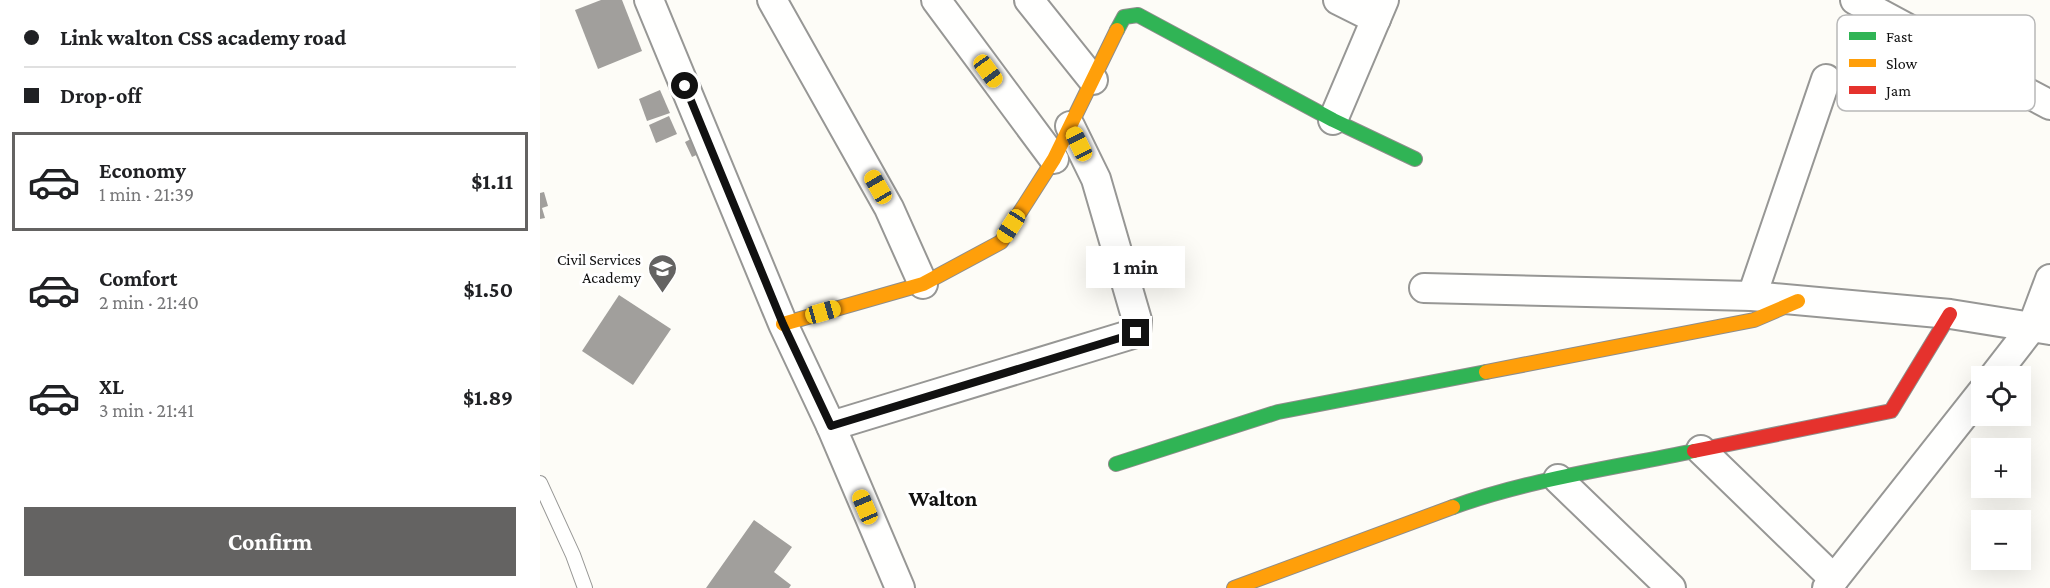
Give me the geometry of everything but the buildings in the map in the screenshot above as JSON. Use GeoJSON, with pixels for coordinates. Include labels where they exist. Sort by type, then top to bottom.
{"type":"FeatureCollection","features":[{"type":"Feature","properties":{"kind":"street"},"geometry":{"type":"LineString","coordinates":[[649,0],[783,324],[831,426],[900,588]]}},
{"type":"Feature","properties":{"kind":"street"},"geometry":{"type":"LineString","coordinates":[[772,0],[889,208],[923,284]]}},
{"type":"Feature","properties":{"kind":"street"},"geometry":{"type":"LineString","coordinates":[[936,0],[1054,159]]}},
{"type":"Feature","properties":{"kind":"street"},"geometry":{"type":"LineString","coordinates":[[1029,0],[1093,80]]}},
{"type":"Feature","properties":{"kind":"street"},"geometry":{"type":"LineString","coordinates":[[1333,120],[1380,9],[1338,0]]}},
{"type":"Feature","properties":{"kind":"street"},"geometry":{"type":"LineString","coordinates":[[1855,0],[1883,15]]}},
{"type":"Feature","properties":{"kind":"street"},"geometry":{"type":"LineString","coordinates":[[783,324],[923,284],[1001,242],[1054,159],[1124,17],[1138,15],[1333,120],[1415,159]]}},
{"type":"Feature","properties":{"kind":"street"},"geometry":{"type":"LineString","coordinates":[[1752,296],[1826,79]]}},
{"type":"Feature","properties":{"kind":"street"},"geometry":{"type":"LineString","coordinates":[[2035,97],[2050,105]]}},
{"type":"Feature","properties":{"kind":"street"},"geometry":{"type":"LineString","coordinates":[[831,426],[1136,333],[1137,320],[1096,179],[1070,126]]}},
{"type":"Feature","properties":{"kind":"street"},"geometry":{"type":"LineString","coordinates":[[2004,366],[2041,329],[2050,279]]}},
{"type":"Feature","properties":{"kind":"street"},"geometry":{"type":"LineString","coordinates":[[1424,288],[1752,296],[1950,314],[2041,329]]}},
{"type":"Feature","properties":{"kind":"street"},"geometry":{"type":"LineString","coordinates":[[1116,464],[1278,412],[1754,320],[1798,301]]}},
{"type":"Feature","properties":{"kind":"street"},"geometry":{"type":"LineString","coordinates":[[1234,588],[1481,497],[1558,479],[1891,411],[1950,314]]}},
{"type":"Feature","properties":{"kind":"street"},"geometry":{"type":"LineString","coordinates":[[1701,450],[1831,583],[1971,406]]}},
{"type":"Feature","properties":{"kind":"street"},"geometry":{"type":"LineString","coordinates":[[1558,479],[1671,588]]}},
{"type":"Feature","properties":{"kind":"lane"},"geometry":{"type":"LineString","coordinates":[[540,483],[573,555],[585,588]]}},
{"type":"Feature","properties":{"kind":"traffic: fast"},"geometry":{"type":"LineString","coordinates":[[1117,30],[1124,17],[1138,15],[1333,120],[1415,159]]}},
{"type":"Feature","properties":{"kind":"traffic: fast"},"geometry":{"type":"LineString","coordinates":[[1116,464],[1278,412],[1486,372]]}},
{"type":"Feature","properties":{"kind":"traffic: fast"},"geometry":{"type":"LineString","coordinates":[[1453,507],[1542,481],[1694,451]]}},
{"type":"Feature","properties":{"kind":"traffic: slow"},"geometry":{"type":"LineString","coordinates":[[783,324],[923,284],[1001,242],[1054,159],[1117,30]]}},
{"type":"Feature","properties":{"kind":"traffic: slow"},"geometry":{"type":"LineString","coordinates":[[1486,372],[1754,320],[1798,301]]}},
{"type":"Feature","properties":{"kind":"traffic: slow"},"geometry":{"type":"LineString","coordinates":[[1234,588],[1453,507]]}},
{"type":"Feature","properties":{"kind":"traffic: jam"},"geometry":{"type":"LineString","coordinates":[[1694,451],[1891,411],[1950,314]]}},
{"type":"Feature","properties":{"kind":"place","name":"Civil Services Academy"},"geometry":{"type":"Point","coordinates":[662,294]}},
{"type":"Feature","properties":{"kind":"district","name":"Walton"},"geometry":{"type":"Point","coordinates":[943,498]}},
{"type":"Feature","properties":{"kind":"route"},"geometry":{"type":"LineString","coordinates":[[685,86],[783,324],[831,426],[1136,333]]}}]}
